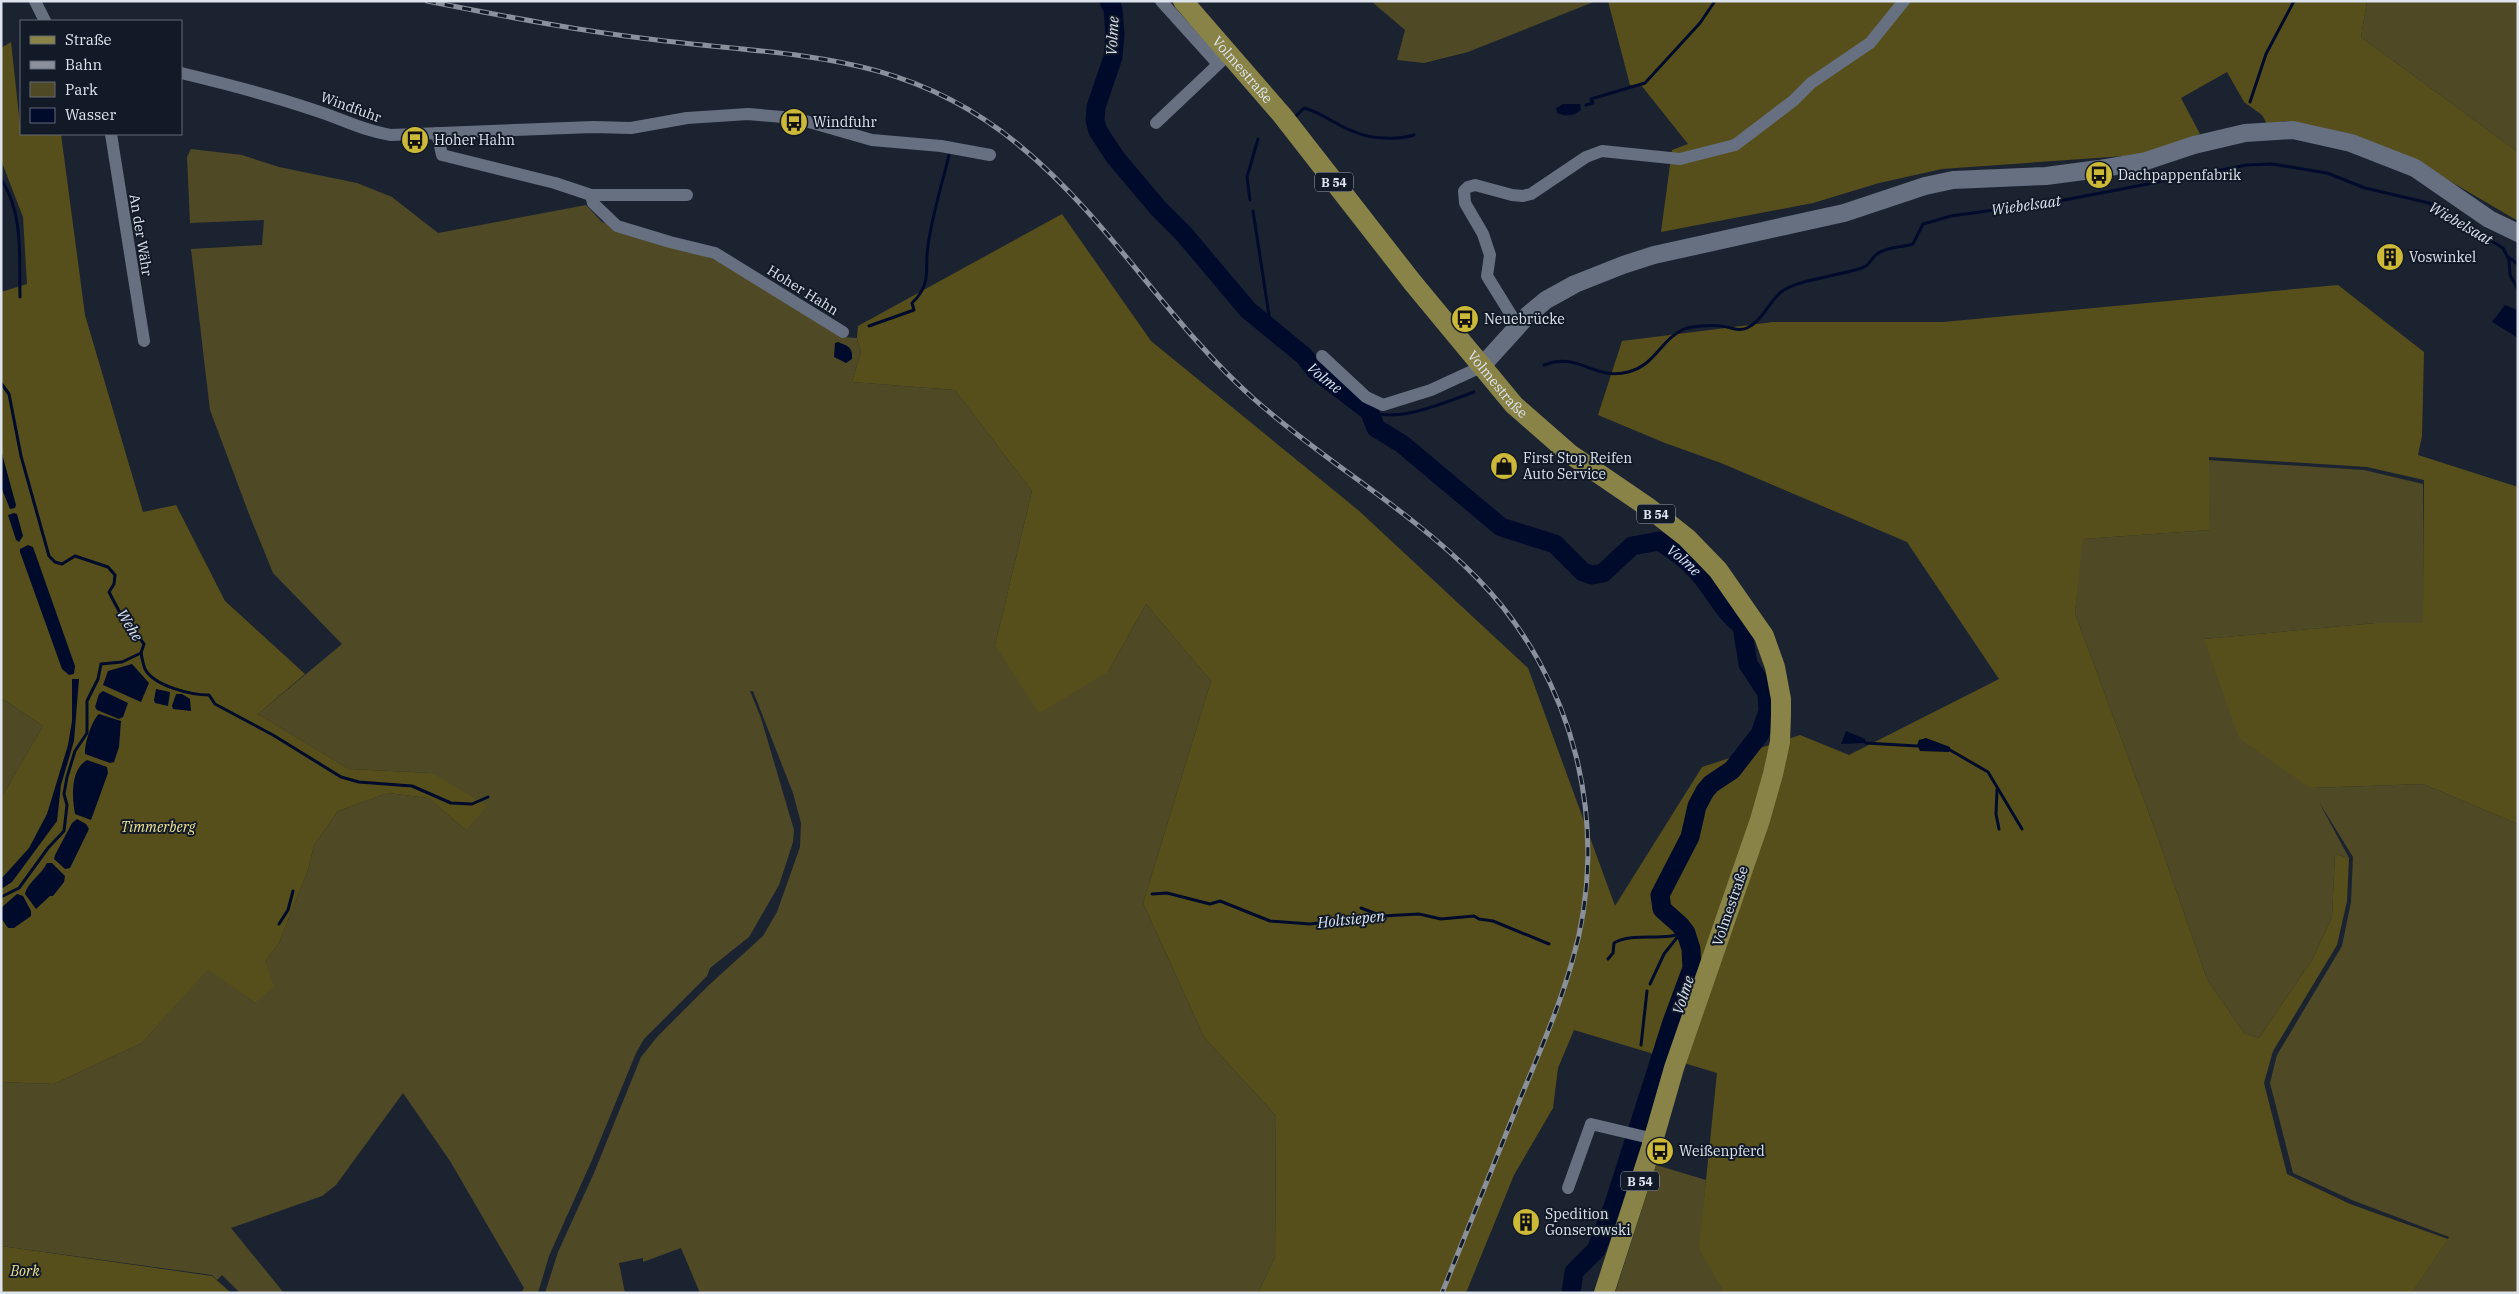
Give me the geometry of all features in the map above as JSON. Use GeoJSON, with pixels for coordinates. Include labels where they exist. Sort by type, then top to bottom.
{"type":"FeatureCollection","features":[{"type":"Feature","properties":{"kind":"main road","name":"Volmestraße"},"geometry":{"type":"LineString","coordinates":[[1183,1],[1223,58],[1282,115],[1481,367],[1514,405],[1570,454],[1649,508],[1687,538],[1718,570],[1764,636],[1775,667],[1781,699],[1780,742],[1760,820],[1649,1138]]}},
{"type":"Feature","properties":{"kind":"main road"},"geometry":{"type":"LineString","coordinates":[[1481,367],[1528,315],[1560,291],[1599,273],[1654,255],[1844,213],[1925,186],[1953,180],[2046,176],[2099,169],[2146,161],[2194,145],[2262,131],[2293,130],[2320,135],[2351,143],[2415,168],[2489,219],[2518,233]]}},
{"type":"Feature","properties":{"kind":"main road","name":"B 54"},"geometry":{"type":"LineString","coordinates":[[1604,1293],[1649,1138]]}},
{"type":"Feature","properties":{"kind":"street"},"geometry":{"type":"LineString","coordinates":[[35,1],[44,20]]}},
{"type":"Feature","properties":{"kind":"street"},"geometry":{"type":"LineString","coordinates":[[1156,123],[1223,58],[1161,1]]}},
{"type":"Feature","properties":{"kind":"street"},"geometry":{"type":"LineString","coordinates":[[1518,326],[1487,276],[1490,255],[1483,234],[1465,203],[1464,191],[1468,186],[1475,185],[1523,196],[1531,194],[1586,156],[1602,151],[1664,159],[1680,159],[1735,145],[1793,101],[1811,83],[1870,43],[1904,1]]}},
{"type":"Feature","properties":{"kind":"street","name":"Windfuhr"},"geometry":{"type":"LineString","coordinates":[[182,73],[250,89],[379,134],[399,136],[593,127],[631,128],[687,118],[748,114],[795,118],[872,140],[941,146],[990,155]]}},
{"type":"Feature","properties":{"kind":"street"},"geometry":{"type":"LineString","coordinates":[[437,133],[442,155],[555,183],[591,195],[687,195]]}},
{"type":"Feature","properties":{"kind":"street","name":"An der Währ"},"geometry":{"type":"LineString","coordinates":[[111,135],[144,341]]}},
{"type":"Feature","properties":{"kind":"street","name":"Hoher Hahn"},"geometry":{"type":"LineString","coordinates":[[591,195],[594,203],[617,226],[715,253],[843,332]]}},
{"type":"Feature","properties":{"kind":"street"},"geometry":{"type":"LineString","coordinates":[[1322,356],[1366,397],[1383,405],[1431,390],[1481,367]]}},
{"type":"Feature","properties":{"kind":"street"},"geometry":{"type":"LineString","coordinates":[[1568,1188],[1591,1124],[1649,1138]]}},
{"type":"Feature","properties":{"kind":"green space"},"geometry":{"type":"Polygon","coordinates":[[[1371,1],[1596,1],[1468,52],[1424,63],[1397,60],[1405,30],[1371,1]]]}},
{"type":"Feature","properties":{"kind":"green space"},"geometry":{"type":"Polygon","coordinates":[[[1608,1],[2367,1],[2361,37],[2518,152],[2518,221],[2414,160],[2354,136],[2286,121],[2267,124],[2262,115],[2244,102],[2227,72],[2181,98],[2200,134],[2153,154],[1942,169],[1879,183],[1813,203],[1661,232],[1672,150],[1688,144],[1641,85],[1630,85],[1608,1]]]}},
{"type":"Feature","properties":{"kind":"green space"},"geometry":{"type":"Polygon","coordinates":[[[2367,1],[2518,1],[2518,152],[2361,37],[2367,1]]]}},
{"type":"Feature","properties":{"kind":"green space","name":"Timmerberg"},"geometry":{"type":"Polygon","coordinates":[[[11,42],[20,135],[61,135],[85,315],[143,512],[176,505],[225,601],[305,674],[258,714],[349,769],[432,773],[487,806],[466,830],[428,798],[388,793],[338,811],[314,845],[308,870],[279,943],[265,962],[274,986],[255,1003],[208,969],[142,1043],[54,1084],[1,1082],[1,798],[43,726],[1,698],[1,292],[27,284],[23,217],[1,160],[1,48],[11,42]]]}},
{"type":"Feature","properties":{"kind":"green space"},"geometry":{"type":"Polygon","coordinates":[[[191,149],[242,155],[279,167],[357,183],[392,197],[438,233],[586,205],[602,222],[720,261],[843,337],[857,338],[861,352],[852,382],[955,390],[1032,491],[995,645],[1108,672],[1146,604],[1211,681],[1143,903],[1204,1037],[1276,1116],[1275,1257],[1258,1293],[700,1293],[681,1248],[643,1262],[643,1258],[619,1263],[625,1293],[545,1293],[558,1252],[594,1173],[641,1057],[658,1036],[709,985],[763,936],[777,912],[800,847],[801,823],[793,793],[753,691],[750,691],[761,718],[794,830],[793,842],[779,885],[749,937],[710,968],[707,976],[644,1039],[636,1053],[592,1160],[549,1256],[538,1293],[521,1293],[524,1288],[450,1161],[403,1093],[336,1185],[322,1196],[231,1228],[284,1293],[240,1293],[222,1275],[217,1280],[212,1275],[1,1246],[1,1082],[54,1084],[142,1043],[208,968],[255,1003],[265,962],[279,943],[308,870],[314,845],[338,811],[388,793],[428,798],[466,830],[432,773],[349,769],[258,714],[342,644],[273,573],[210,410],[191,249],[262,245],[264,220],[190,223],[187,157],[191,149]]]}},
{"type":"Feature","properties":{"kind":"green space"},"geometry":{"type":"Polygon","coordinates":[[[1062,214],[1151,341],[1358,510],[1528,668],[1615,906],[1702,767],[1800,735],[1849,755],[1999,679],[1907,542],[1721,463],[1665,443],[1598,415],[1622,341],[1773,322],[1943,322],[2338,285],[2424,352],[2422,436],[2418,455],[2518,487],[2518,824],[2423,784],[2310,788],[2239,738],[2204,639],[2376,623],[2423,623],[2424,480],[2367,467],[2209,457],[2210,530],[2083,539],[2075,613],[2157,835],[2207,979],[2244,1033],[2259,1038],[2312,960],[2332,917],[2335,854],[2349,858],[2347,901],[2337,945],[2273,1051],[2264,1083],[2287,1174],[2350,1204],[2448,1239],[2412,1293],[1724,1293],[1699,1248],[1717,1073],[1574,1030],[1558,1068],[1553,1108],[1514,1175],[1466,1293],[1258,1293],[1275,1257],[1276,1116],[1204,1037],[1143,903],[1211,681],[1146,604],[1108,672],[1039,713],[995,645],[1032,491],[955,390],[852,382],[861,352],[857,338],[858,326],[1062,214]]]}},
{"type":"Feature","properties":{"kind":"green space"},"geometry":{"type":"Polygon","coordinates":[[[2208,460],[2364,470],[2423,484],[2424,623],[2376,623],[2204,639],[2310,788],[2423,784],[2518,824],[2518,1293],[2412,1293],[2449,1237],[2352,1200],[2293,1173],[2270,1083],[2277,1055],[2342,946],[2351,902],[2353,857],[2319,802],[2349,858],[2335,854],[2332,917],[2312,960],[2259,1038],[2244,1033],[2207,979],[2157,835],[2075,613],[2082,539],[2210,530],[2208,460]]]}},
{"type":"Feature","properties":{"kind":"green space"},"geometry":{"type":"Polygon","coordinates":[[[1,698],[43,726],[1,798],[1,698]]]}},
{"type":"Feature","properties":{"kind":"green space"},"geometry":{"type":"Polygon","coordinates":[[[1656,1165],[1706,1180],[1700,1248],[1724,1293],[1615,1293],[1656,1165]]]}},
{"type":"Feature","properties":{"kind":"green space","name":"Bork"},"geometry":{"type":"Polygon","coordinates":[[[1,1246],[212,1276],[231,1293],[1,1293],[1,1246]]]}},
{"type":"Feature","properties":{"kind":"water"},"geometry":{"type":"Polygon","coordinates":[[[1563,104],[1580,104],[1581,110],[1576,114],[1570,115],[1557,113],[1556,108],[1563,104]]]}},
{"type":"Feature","properties":{"kind":"water"},"geometry":{"type":"Polygon","coordinates":[[[2505,305],[2518,310],[2518,338],[2492,322],[2505,305]]]}},
{"type":"Feature","properties":{"kind":"water"},"geometry":{"type":"Polygon","coordinates":[[[838,342],[851,349],[852,359],[846,363],[834,357],[835,343],[838,342]]]}},
{"type":"Feature","properties":{"kind":"water"},"geometry":{"type":"Polygon","coordinates":[[[1,450],[16,505],[15,508],[10,509],[1,487],[1,450]]]}},
{"type":"Feature","properties":{"kind":"water"},"geometry":{"type":"Polygon","coordinates":[[[17,514],[23,536],[19,542],[16,540],[8,515],[17,514]]]}},
{"type":"Feature","properties":{"kind":"water"},"geometry":{"type":"Polygon","coordinates":[[[28,545],[33,547],[75,666],[74,674],[69,675],[62,669],[20,552],[20,549],[28,545]]]}},
{"type":"Feature","properties":{"kind":"water"},"geometry":{"type":"Polygon","coordinates":[[[132,664],[149,683],[141,702],[103,685],[108,671],[132,664]]]}},
{"type":"Feature","properties":{"kind":"water"},"geometry":{"type":"Polygon","coordinates":[[[72,679],[79,679],[74,741],[61,785],[57,821],[12,882],[1,889],[1,879],[29,848],[47,814],[68,745],[72,721],[72,679]]]}},
{"type":"Feature","properties":{"kind":"water"},"geometry":{"type":"Polygon","coordinates":[[[156,689],[170,692],[168,706],[155,703],[156,689]]]}},
{"type":"Feature","properties":{"kind":"water"},"geometry":{"type":"Polygon","coordinates":[[[103,691],[128,703],[123,717],[119,719],[97,710],[95,707],[99,694],[103,691]]]}},
{"type":"Feature","properties":{"kind":"water"},"geometry":{"type":"Polygon","coordinates":[[[176,694],[182,694],[190,699],[191,711],[173,709],[172,706],[176,694]]]}},
{"type":"Feature","properties":{"kind":"water"},"geometry":{"type":"Polygon","coordinates":[[[99,714],[121,721],[119,747],[114,762],[110,763],[85,754],[89,732],[99,714]]]}},
{"type":"Feature","properties":{"kind":"water"},"geometry":{"type":"Polygon","coordinates":[[[1846,731],[1865,739],[1866,743],[1841,744],[1846,731]]]}},
{"type":"Feature","properties":{"kind":"water"},"geometry":{"type":"Polygon","coordinates":[[[1926,738],[1950,747],[1949,752],[1920,751],[1917,745],[1919,740],[1926,738]]]}},
{"type":"Feature","properties":{"kind":"water"},"geometry":{"type":"Polygon","coordinates":[[[87,760],[107,767],[108,773],[91,820],[75,814],[73,800],[75,777],[81,764],[87,760]]]}},
{"type":"Feature","properties":{"kind":"water"},"geometry":{"type":"Polygon","coordinates":[[[77,819],[86,824],[89,829],[70,868],[65,869],[54,859],[72,823],[77,819]]]}},
{"type":"Feature","properties":{"kind":"water"},"geometry":{"type":"Polygon","coordinates":[[[47,863],[52,863],[65,876],[64,882],[53,896],[50,896],[36,909],[25,894],[47,863]]]}},
{"type":"Feature","properties":{"kind":"water"},"geometry":{"type":"Polygon","coordinates":[[[17,894],[23,896],[31,911],[31,916],[14,928],[8,928],[1,918],[1,908],[17,894]]]}},
{"type":"Feature","properties":{"kind":"waterway","name":"Volme"},"geometry":{"type":"LineString","coordinates":[[1109,1],[1113,9],[1115,35],[1113,57],[1096,107],[1095,120],[1098,131],[1115,157],[1248,310],[1304,356],[1315,370],[1369,411],[1376,428],[1402,444],[1501,527],[1555,544],[1583,572],[1592,575],[1603,573],[1632,546],[1659,541],[1678,554],[1696,570],[1723,606],[1742,626],[1748,664],[1767,693],[1768,711],[1760,734],[1732,770],[1711,784],[1705,791],[1697,806],[1690,837],[1660,895],[1662,909],[1686,933],[1691,949],[1692,968],[1672,1022],[1614,1204],[1596,1250],[1574,1272],[1571,1293]]}},
{"type":"Feature","properties":{"kind":"waterway"},"geometry":{"type":"LineString","coordinates":[[1586,105],[1593,103],[1591,99],[1645,83],[1700,23],[1715,1]]}},
{"type":"Feature","properties":{"kind":"waterway"},"geometry":{"type":"LineString","coordinates":[[2250,102],[2266,54],[2294,1]]}},
{"type":"Feature","properties":{"kind":"waterway"},"geometry":{"type":"LineString","coordinates":[[1296,116],[1304,108],[1348,129],[1368,136],[1392,138],[1414,135]]}},
{"type":"Feature","properties":{"kind":"waterway"},"geometry":{"type":"LineString","coordinates":[[1250,200],[1247,177],[1258,139]]}},
{"type":"Feature","properties":{"kind":"waterway"},"geometry":{"type":"LineString","coordinates":[[869,326],[914,310],[912,303],[919,296],[925,282],[930,234],[949,155]]}},
{"type":"Feature","properties":{"kind":"waterway","name":"Wiebelsaat"},"geometry":{"type":"LineString","coordinates":[[1544,365],[1567,361],[1605,373],[1616,374],[1637,369],[1652,358],[1669,339],[1684,329],[1697,326],[1747,328],[1757,321],[1781,292],[1788,288],[1864,267],[1881,251],[1913,244],[1923,224],[1951,216],[2059,201],[2247,165],[2272,164],[2327,173],[2365,188],[2429,203],[2503,248],[2509,260],[2510,275],[2518,289]]}},
{"type":"Feature","properties":{"kind":"waterway","name":"Wehe"},"geometry":{"type":"LineString","coordinates":[[1,179],[14,206],[17,221],[20,252],[20,297]]}},
{"type":"Feature","properties":{"kind":"waterway"},"geometry":{"type":"LineString","coordinates":[[1253,211],[1269,315],[1266,325]]}},
{"type":"Feature","properties":{"kind":"waterway","name":"Wiebelsaat"},"geometry":{"type":"LineString","coordinates":[[2508,257],[2518,264]]}},
{"type":"Feature","properties":{"kind":"waterway","name":"Wehe"},"geometry":{"type":"LineString","coordinates":[[1,383],[9,394],[21,456],[49,556],[55,562],[62,564],[75,556],[108,567],[115,575],[114,584],[109,592],[119,611],[144,644],[141,653],[122,662],[101,664],[98,679],[87,701],[87,733],[75,751],[67,777],[64,794],[67,805],[64,831],[48,848],[19,888],[1,897]]}},
{"type":"Feature","properties":{"kind":"waterway","name":"Wiebelsaat"},"geometry":{"type":"LineString","coordinates":[[1369,411],[1393,415],[1407,413],[1436,406],[1474,392]]}},
{"type":"Feature","properties":{"kind":"waterway"},"geometry":{"type":"LineString","coordinates":[[141,653],[145,669],[164,685],[183,691],[209,695],[215,704],[273,735],[341,777],[359,782],[412,786],[451,803],[472,804],[488,797]]}},
{"type":"Feature","properties":{"kind":"waterway"},"geometry":{"type":"LineString","coordinates":[[1866,743],[1917,746]]}},
{"type":"Feature","properties":{"kind":"waterway"},"geometry":{"type":"LineString","coordinates":[[1950,750],[1988,772],[2022,829]]}},
{"type":"Feature","properties":{"kind":"waterway"},"geometry":{"type":"LineString","coordinates":[[1997,790],[1996,814],[1999,829]]}},
{"type":"Feature","properties":{"kind":"waterway"},"geometry":{"type":"LineString","coordinates":[[279,924],[288,910],[293,891]]}},
{"type":"Feature","properties":{"kind":"waterway","name":"Holtsiepen"},"geometry":{"type":"LineString","coordinates":[[1152,894],[1167,893],[1210,904],[1220,901],[1270,921],[1310,924],[1419,914],[1441,919],[1474,916],[1479,919],[1493,921],[1549,944]]}},
{"type":"Feature","properties":{"kind":"waterway"},"geometry":{"type":"LineString","coordinates":[[1361,908],[1382,916]]}},
{"type":"Feature","properties":{"kind":"waterway","name":"Holtsiepen"},"geometry":{"type":"LineString","coordinates":[[1608,959],[1613,953],[1614,943],[1622,940],[1670,936],[1685,931]]}},
{"type":"Feature","properties":{"kind":"waterway"},"geometry":{"type":"LineString","coordinates":[[1650,984],[1664,954],[1679,935]]}},
{"type":"Feature","properties":{"kind":"waterway"},"geometry":{"type":"LineString","coordinates":[[1641,1045],[1647,991]]}},
{"type":"Feature","properties":{"kind":"railway"},"geometry":{"type":"LineString","coordinates":[[427,1],[599,32],[756,50],[848,64],[891,75],[935,92],[977,115],[1020,146],[1052,175],[1110,238],[1194,338],[1254,399],[1309,444],[1423,529],[1476,577],[1510,617],[1538,660],[1560,707],[1576,756],[1585,807],[1588,859],[1583,911],[1572,962],[1554,1016],[1442,1293]]}},
{"type":"Feature","properties":{"kind":"place","name":"Windfuhr"},"geometry":{"type":"Point","coordinates":[794,122]}},
{"type":"Feature","properties":{"kind":"place","name":"Hoher Hahn"},"geometry":{"type":"Point","coordinates":[415,140]}},
{"type":"Feature","properties":{"kind":"place","name":"Dachpappenfabrik"},"geometry":{"type":"Point","coordinates":[2099,175]}},
{"type":"Feature","properties":{"kind":"place","name":"Voswinkel"},"geometry":{"type":"Point","coordinates":[2390,257]}},
{"type":"Feature","properties":{"kind":"place","name":"Neuebrücke"},"geometry":{"type":"Point","coordinates":[1465,319]}},
{"type":"Feature","properties":{"kind":"place","name":"First Stop Reifen Auto Service"},"geometry":{"type":"Point","coordinates":[1504,466]}},
{"type":"Feature","properties":{"kind":"place","name":"Weißenpferd"},"geometry":{"type":"Point","coordinates":[1660,1151]}},
{"type":"Feature","properties":{"kind":"place","name":"Spedition Gonserowski"},"geometry":{"type":"Point","coordinates":[1526,1222]}}]}
